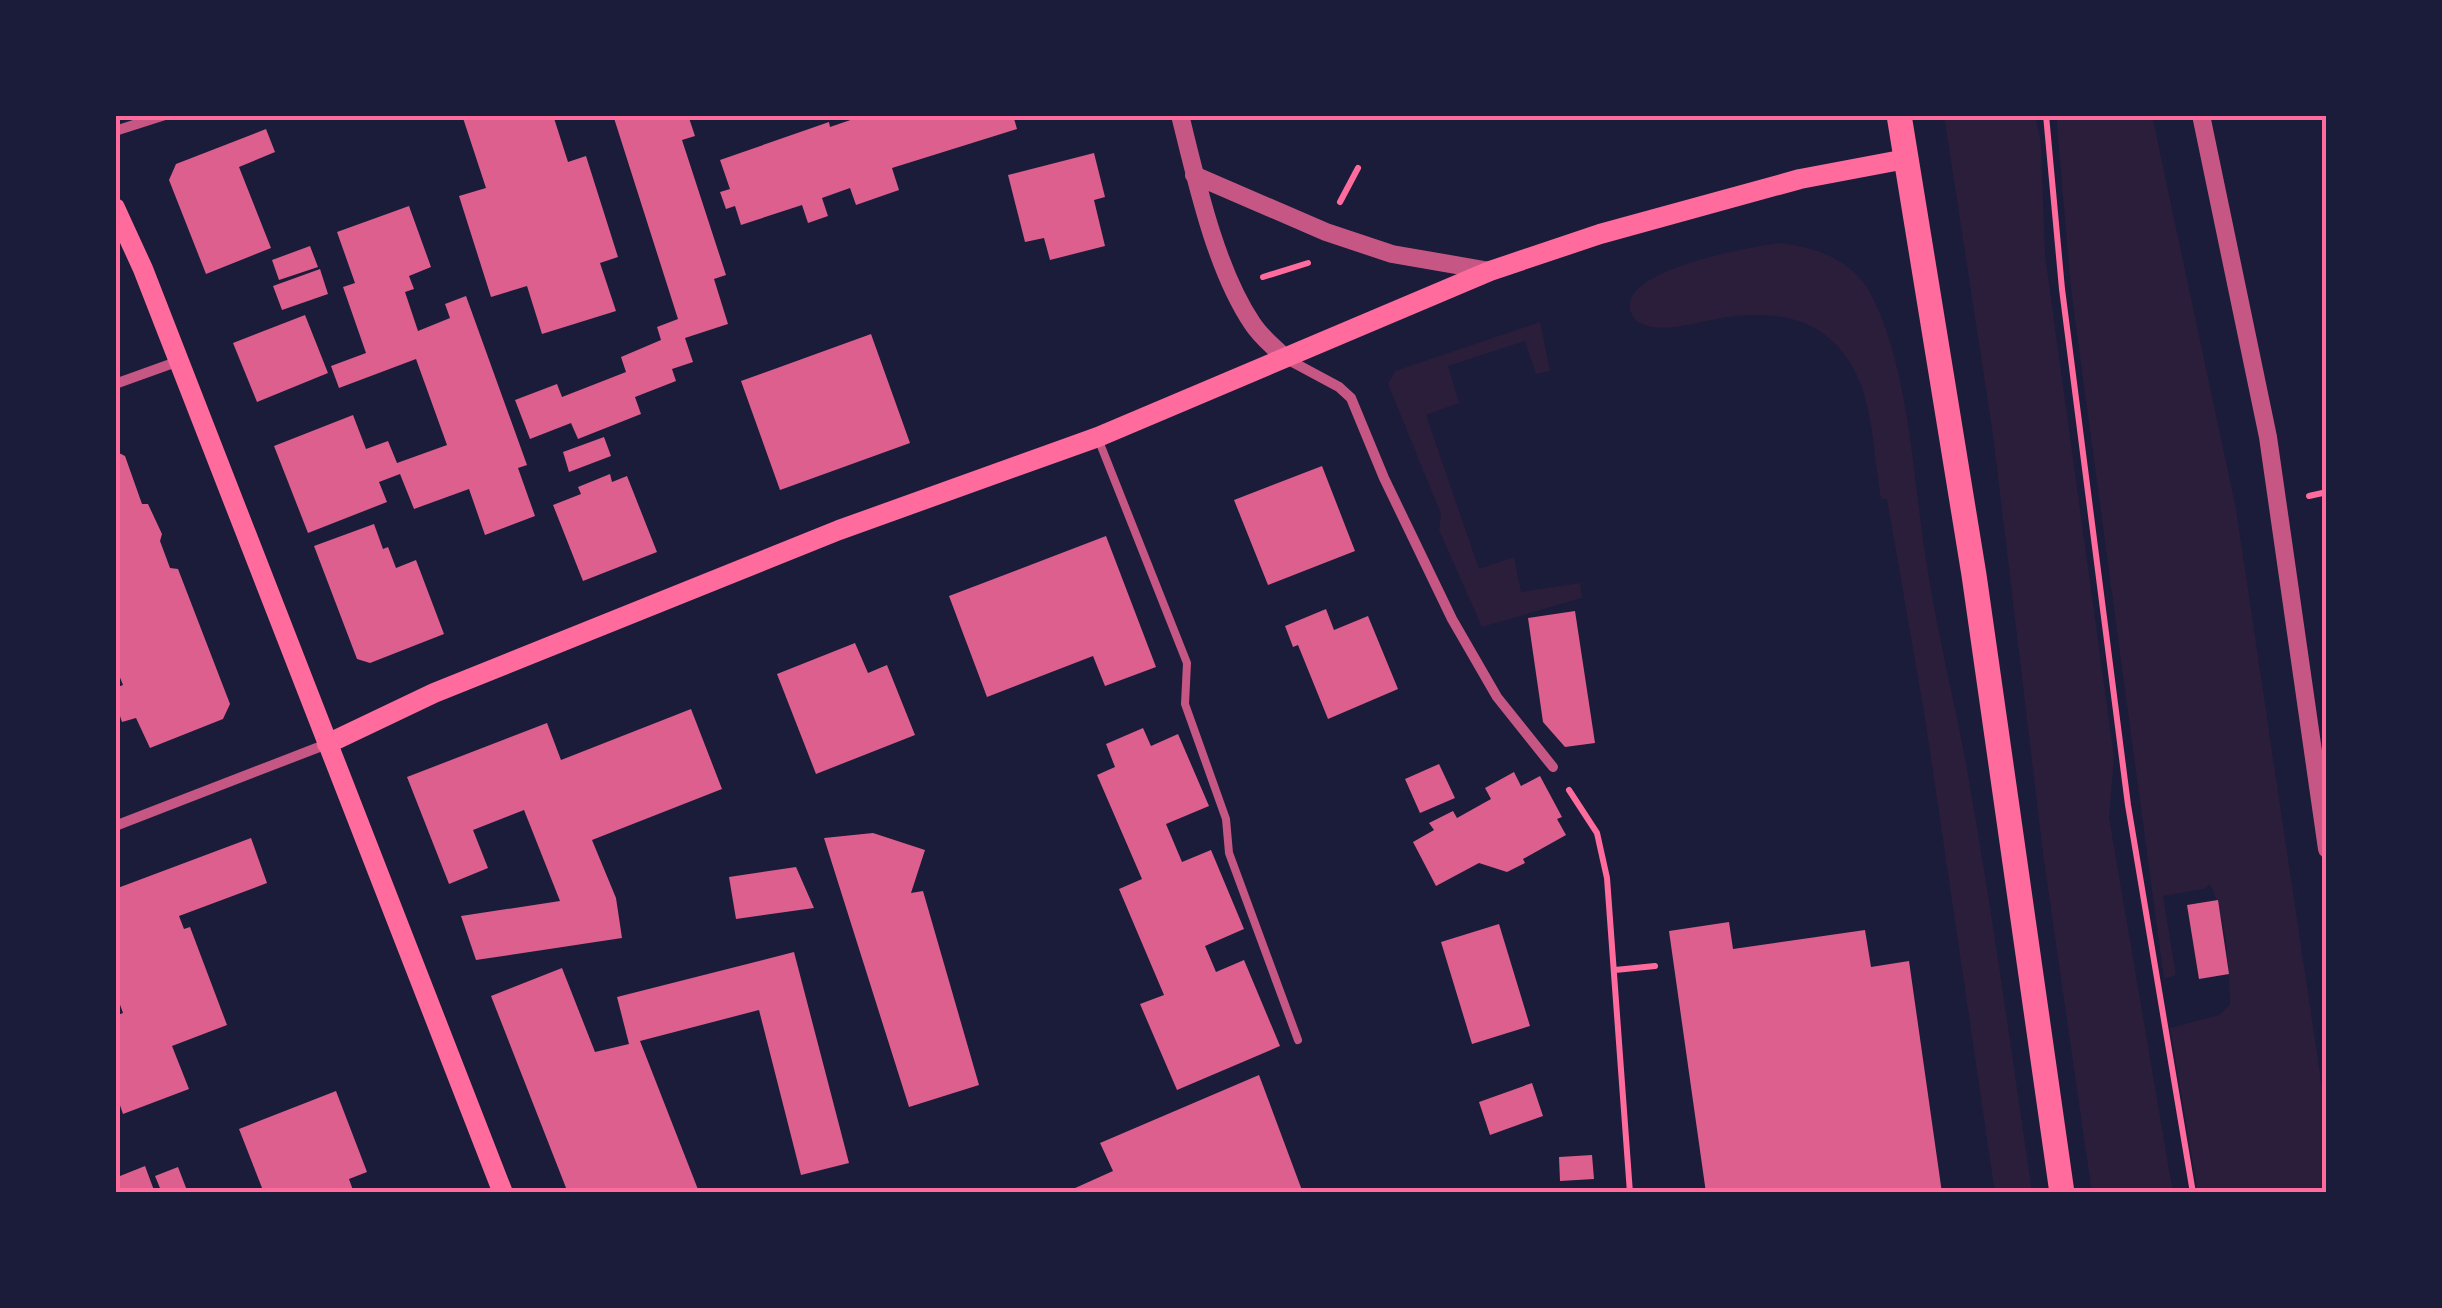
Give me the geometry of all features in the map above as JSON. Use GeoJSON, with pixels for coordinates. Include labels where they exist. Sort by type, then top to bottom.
{"type":"FeatureCollection","features":[{"type":"Feature","properties":{"kind":"main road"},"geometry":{"type":"LineString","coordinates":[[1899,115],[1974,575],[2062,1193]]}},
{"type":"Feature","properties":{"kind":"main road"},"geometry":{"type":"LineString","coordinates":[[328,744],[434,692],[839,530],[1098,438],[1490,271],[1600,234],[1800,179],[1906,159]]}},
{"type":"Feature","properties":{"kind":"main road"},"geometry":{"type":"LineString","coordinates":[[115,208],[180,361],[504,1193]]}},
{"type":"Feature","properties":{"kind":"street"},"geometry":{"type":"LineString","coordinates":[[115,131],[165,115]]}},
{"type":"Feature","properties":{"kind":"street"},"geometry":{"type":"LineString","coordinates":[[1180,115],[1194,175],[1232,290],[1254,326],[1284,358],[1339,386],[1351,398],[1384,478],[1452,619],[1497,697],[1554,766]]}},
{"type":"Feature","properties":{"kind":"street"},"geometry":{"type":"LineString","coordinates":[[2200,115],[2268,437],[2327,849]]}},
{"type":"Feature","properties":{"kind":"street"},"geometry":{"type":"LineString","coordinates":[[1194,175],[1326,232],[1392,254],[1490,271]]}},
{"type":"Feature","properties":{"kind":"street"},"geometry":{"type":"LineString","coordinates":[[115,384],[180,361]]}},
{"type":"Feature","properties":{"kind":"street"},"geometry":{"type":"LineString","coordinates":[[115,826],[328,744]]}},
{"type":"Feature","properties":{"kind":"lane"},"geometry":{"type":"LineString","coordinates":[[1098,438],[1187,664],[1186,704],[1226,819],[1229,853],[1298,1040]]}},
{"type":"Feature","properties":{"kind":"path"},"geometry":{"type":"LineString","coordinates":[[2046,115],[2062,289],[2128,804],[2193,1193]]}},
{"type":"Feature","properties":{"kind":"path"},"geometry":{"type":"LineString","coordinates":[[1554,766],[1597,833],[1607,878],[1630,1193]]}},
{"type":"Feature","properties":{"kind":"path"},"geometry":{"type":"LineString","coordinates":[[1615,970],[1654,966]]}},
{"type":"Feature","properties":{"kind":"shaded area"},"geometry":{"type":"Polygon","coordinates":[[[1944,115],[2035,115],[2041,143],[2045,255],[2114,757],[2109,817],[2173,1193],[2092,1193],[2044,861],[1993,435],[1944,115]]]}},
{"type":"Feature","properties":{"kind":"shaded area"},"geometry":{"type":"Polygon","coordinates":[[[2056,115],[2152,115],[2236,509],[2327,1121],[2327,1193],[2198,1193],[2170,1028],[2219,1015],[2230,1005],[2226,943],[2210,884],[2204,889],[2163,896],[2176,975],[2164,979],[2071,289],[2056,115]]]}},
{"type":"Feature","properties":{"kind":"shaded area"},"geometry":{"type":"Polygon","coordinates":[[[1780,243],[1822,253],[1856,274],[1873,298],[1896,362],[1932,595],[1983,866],[2032,1193],[1995,1193],[1926,724],[1887,499],[1881,499],[1861,385],[1836,345],[1803,323],[1762,315],[1658,328],[1640,323],[1630,310],[1636,291],[1670,270],[1780,243]]]}},
{"type":"Feature","properties":{"kind":"shaded area"},"geometry":{"type":"Polygon","coordinates":[[[1540,322],[1550,371],[1536,374],[1525,341],[1448,366],[1459,403],[1426,415],[1479,569],[1514,557],[1521,592],[1580,583],[1582,598],[1482,627],[1439,530],[1441,514],[1388,384],[1395,371],[1540,322]]]}},
{"type":"Feature","properties":{"kind":"building"},"geometry":{"type":"Polygon","coordinates":[[[462,115],[553,115],[568,162],[586,156],[618,257],[600,263],[616,311],[542,334],[527,286],[491,297],[459,196],[486,188],[462,115]]]}},
{"type":"Feature","properties":{"kind":"building"},"geometry":{"type":"Polygon","coordinates":[[[613,115],[688,115],[695,136],[682,140],[726,275],[714,279],[728,324],[685,338],[693,362],[672,369],[676,381],[635,397],[641,414],[578,439],[571,423],[530,439],[515,400],[557,384],[562,397],[626,372],[621,357],[661,340],[657,327],[678,319],[613,115]]]}},
{"type":"Feature","properties":{"kind":"building"},"geometry":{"type":"Polygon","coordinates":[[[865,115],[1013,115],[1017,129],[892,168],[899,190],[856,205],[850,188],[822,198],[828,216],[808,223],[802,205],[741,225],[735,206],[726,209],[720,192],[730,189],[720,160],[829,122],[830,127],[865,115]]]}},
{"type":"Feature","properties":{"kind":"building"},"geometry":{"type":"Polygon","coordinates":[[[266,129],[275,152],[239,167],[271,248],[206,274],[169,180],[176,164],[266,129]]]}},
{"type":"Feature","properties":{"kind":"building"},"geometry":{"type":"Polygon","coordinates":[[[1094,153],[1105,197],[1094,200],[1105,246],[1050,260],[1044,238],[1025,242],[1008,175],[1094,153]]]}},
{"type":"Feature","properties":{"kind":"building"},"geometry":{"type":"Polygon","coordinates":[[[409,206],[431,267],[409,276],[414,289],[405,292],[418,331],[450,318],[445,304],[466,296],[527,465],[518,468],[535,516],[485,535],[469,489],[414,509],[400,474],[379,482],[387,502],[308,533],[274,446],[353,415],[366,449],[388,441],[397,463],[447,445],[416,359],[339,388],[331,366],[366,353],[343,287],[355,283],[337,232],[409,206]]]}},
{"type":"Feature","properties":{"kind":"building"},"geometry":{"type":"Polygon","coordinates":[[[310,246],[318,267],[279,280],[272,260],[310,246]]]}},
{"type":"Feature","properties":{"kind":"building"},"geometry":{"type":"Polygon","coordinates":[[[320,269],[328,294],[282,310],[273,286],[320,269]]]}},
{"type":"Feature","properties":{"kind":"building"},"geometry":{"type":"Polygon","coordinates":[[[305,315],[328,373],[257,402],[233,343],[305,315]]]}},
{"type":"Feature","properties":{"kind":"building"},"geometry":{"type":"Polygon","coordinates":[[[871,334],[910,443],[780,490],[741,381],[871,334]]]}},
{"type":"Feature","properties":{"kind":"building"},"geometry":{"type":"Polygon","coordinates":[[[604,437],[611,456],[569,472],[563,452],[604,437]]]}},
{"type":"Feature","properties":{"kind":"building"},"geometry":{"type":"Polygon","coordinates":[[[115,451],[125,456],[142,504],[148,504],[162,534],[160,541],[170,568],[178,569],[230,704],[223,719],[150,748],[136,718],[122,722],[115,701],[115,688],[123,685],[115,665],[115,451]]]}},
{"type":"Feature","properties":{"kind":"building"},"geometry":{"type":"Polygon","coordinates":[[[1322,466],[1355,551],[1268,585],[1234,500],[1322,466]]]}},
{"type":"Feature","properties":{"kind":"building"},"geometry":{"type":"Polygon","coordinates":[[[610,474],[612,482],[627,476],[657,552],[583,581],[553,505],[581,494],[578,487],[610,474]]]}},
{"type":"Feature","properties":{"kind":"building"},"geometry":{"type":"Polygon","coordinates":[[[374,524],[383,549],[388,547],[396,568],[416,560],[444,634],[370,663],[357,659],[314,546],[374,524]]]}},
{"type":"Feature","properties":{"kind":"building"},"geometry":{"type":"Polygon","coordinates":[[[1106,536],[1156,667],[1105,686],[1093,656],[987,697],[949,596],[1106,536]]]}},
{"type":"Feature","properties":{"kind":"building"},"geometry":{"type":"Polygon","coordinates":[[[1326,609],[1334,630],[1368,616],[1398,689],[1328,719],[1298,645],[1293,647],[1285,626],[1326,609]]]}},
{"type":"Feature","properties":{"kind":"building"},"geometry":{"type":"Polygon","coordinates":[[[1575,611],[1595,743],[1565,747],[1543,722],[1528,618],[1575,611]]]}},
{"type":"Feature","properties":{"kind":"building"},"geometry":{"type":"Polygon","coordinates":[[[855,643],[868,673],[887,665],[915,735],[816,774],[777,674],[855,643]]]}},
{"type":"Feature","properties":{"kind":"building"},"geometry":{"type":"Polygon","coordinates":[[[691,709],[722,789],[592,840],[616,898],[622,938],[476,960],[461,916],[560,901],[524,810],[473,830],[488,868],[449,884],[407,777],[547,723],[561,760],[691,709]]]}},
{"type":"Feature","properties":{"kind":"building"},"geometry":{"type":"Polygon","coordinates":[[[1143,728],[1151,746],[1178,734],[1209,806],[1166,824],[1182,862],[1211,850],[1244,929],[1205,946],[1216,972],[1244,960],[1280,1046],[1177,1090],[1140,1004],[1164,995],[1119,889],[1142,879],[1097,775],[1115,767],[1106,744],[1143,728]]]}},
{"type":"Feature","properties":{"kind":"building"},"geometry":{"type":"Polygon","coordinates":[[[1439,764],[1455,798],[1420,813],[1405,779],[1439,764]]]}},
{"type":"Feature","properties":{"kind":"building"},"geometry":{"type":"Polygon","coordinates":[[[1514,772],[1521,786],[1540,776],[1562,817],[1557,819],[1566,835],[1507,872],[1479,863],[1436,886],[1413,842],[1434,830],[1429,823],[1453,811],[1457,818],[1491,799],[1485,788],[1514,772]]]}},
{"type":"Feature","properties":{"kind":"building"},"geometry":{"type":"Polygon","coordinates":[[[873,833],[925,850],[911,893],[923,891],[979,1085],[909,1107],[824,838],[873,833]]]}},
{"type":"Feature","properties":{"kind":"building"},"geometry":{"type":"Polygon","coordinates":[[[251,838],[267,883],[179,916],[184,929],[190,927],[227,1025],[172,1046],[189,1089],[123,1114],[115,1091],[115,1068],[119,1066],[115,1055],[115,1016],[123,1013],[115,991],[115,889],[251,838]]]}},
{"type":"Feature","properties":{"kind":"building"},"geometry":{"type":"Polygon","coordinates":[[[796,867],[814,908],[736,919],[729,877],[796,867]]]}},
{"type":"Feature","properties":{"kind":"building"},"geometry":{"type":"Polygon","coordinates":[[[2218,900],[2229,974],[2199,979],[2187,905],[2218,900]]]}},
{"type":"Feature","properties":{"kind":"building"},"geometry":{"type":"Polygon","coordinates":[[[1729,922],[1733,949],[1865,930],[1871,967],[1909,961],[1942,1193],[1706,1193],[1669,931],[1729,922]]]}},
{"type":"Feature","properties":{"kind":"building"},"geometry":{"type":"Polygon","coordinates":[[[1499,924],[1530,1026],[1472,1044],[1441,942],[1499,924]]]}},
{"type":"Feature","properties":{"kind":"building"},"geometry":{"type":"Polygon","coordinates":[[[794,952],[849,1163],[801,1175],[759,1010],[640,1041],[699,1192],[568,1193],[491,996],[562,968],[595,1052],[629,1044],[617,997],[794,952]]]}},
{"type":"Feature","properties":{"kind":"building"},"geometry":{"type":"Polygon","coordinates":[[[1259,1075],[1303,1193],[1064,1193],[1113,1171],[1100,1143],[1259,1075]]]}},
{"type":"Feature","properties":{"kind":"building"},"geometry":{"type":"Polygon","coordinates":[[[1532,1083],[1543,1116],[1490,1135],[1479,1102],[1532,1083]]]}},
{"type":"Feature","properties":{"kind":"building"},"geometry":{"type":"Polygon","coordinates":[[[336,1091],[367,1172],[349,1179],[354,1193],[264,1193],[239,1129],[336,1091]]]}},
{"type":"Feature","properties":{"kind":"building"},"geometry":{"type":"Polygon","coordinates":[[[1592,1155],[1594,1179],[1560,1181],[1559,1157],[1592,1155]]]}},
{"type":"Feature","properties":{"kind":"building"},"geometry":{"type":"Polygon","coordinates":[[[145,1166],[155,1193],[121,1193],[115,1178],[145,1166]]]}},
{"type":"Feature","properties":{"kind":"building"},"geometry":{"type":"Polygon","coordinates":[[[178,1167],[188,1193],[162,1193],[155,1176],[178,1167]]]}}]}
